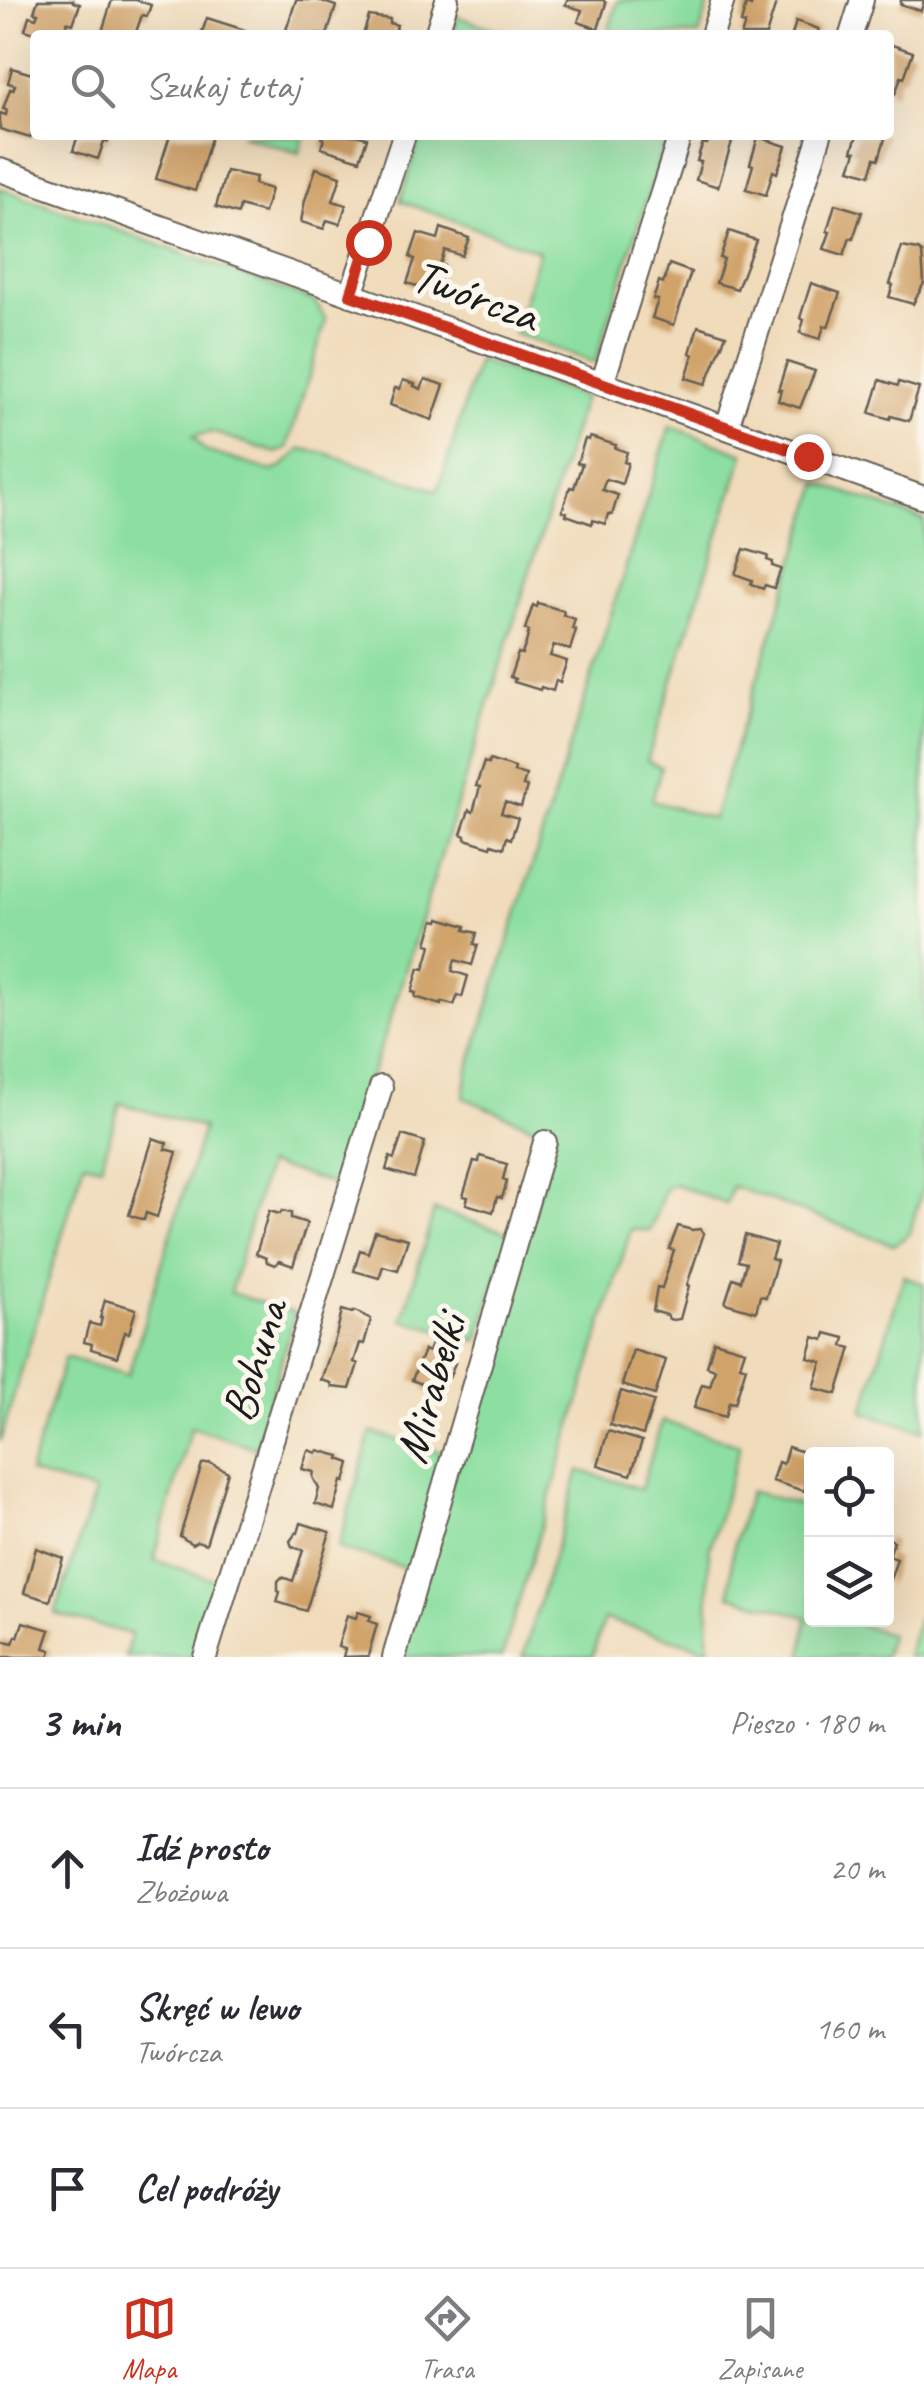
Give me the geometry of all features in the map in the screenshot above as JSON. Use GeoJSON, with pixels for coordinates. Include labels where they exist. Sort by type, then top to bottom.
{"type":"FeatureCollection","features":[{"type":"Feature","properties":{"kind":"street"},"geometry":{"type":"LineString","coordinates":[[438,30],[447,0]]}},
{"type":"Feature","properties":{"kind":"street"},"geometry":{"type":"LineString","coordinates":[[713,30],[722,0]]}},
{"type":"Feature","properties":{"kind":"street"},"geometry":{"type":"LineString","coordinates":[[853,30],[862,0]]}},
{"type":"Feature","properties":{"kind":"street"},"geometry":{"type":"LineString","coordinates":[[351,295],[402,140]]}},
{"type":"Feature","properties":{"kind":"street"},"geometry":{"type":"LineString","coordinates":[[602,384],[678,140]]}},
{"type":"Feature","properties":{"kind":"street"},"geometry":{"type":"LineString","coordinates":[[728,428],[818,140]]}},
{"type":"Feature","properties":{"kind":"street","name":"Twórcza"},"geometry":{"type":"LineString","coordinates":[[0,170],[924,498]]}},
{"type":"Feature","properties":{"kind":"street","name":"Bohuna"},"geometry":{"type":"LineString","coordinates":[[205,1657],[381,1087]]}},
{"type":"Feature","properties":{"kind":"street","name":"Mirabelki"},"geometry":{"type":"LineString","coordinates":[[394,1657],[545,1142]]}},
{"type":"Feature","properties":{"kind":"green space"},"geometry":{"type":"Polygon","coordinates":[[[618,0],[710,0],[701,30],[609,30],[618,0]]]}},
{"type":"Feature","properties":{"kind":"green space"},"geometry":{"type":"Polygon","coordinates":[[[458,17],[498,30],[454,30],[458,17]]]}},
{"type":"Feature","properties":{"kind":"green space"},"geometry":{"type":"Polygon","coordinates":[[[256,140],[303,140],[299,153],[256,140]]]}},
{"type":"Feature","properties":{"kind":"green space"},"geometry":{"type":"Polygon","coordinates":[[[419,140],[665,140],[595,363],[514,333],[539,251],[400,201],[419,140]]]}},
{"type":"Feature","properties":{"kind":"green space"},"geometry":{"type":"Polygon","coordinates":[[[0,188],[315,301],[326,320],[287,448],[276,453],[212,432],[193,436],[205,451],[272,471],[281,468],[301,449],[325,453],[438,491],[478,360],[584,397],[387,1029],[333,1184],[267,1164],[230,1293],[295,1313],[256,1448],[191,1427],[154,1560],[215,1580],[192,1657],[125,1657],[131,1634],[55,1614],[95,1492],[29,1473],[65,1357],[128,1375],[203,1128],[120,1103],[101,1166],[84,1162],[0,1442],[0,188]]]}},
{"type":"Feature","properties":{"kind":"green space"},"geometry":{"type":"Polygon","coordinates":[[[670,426],[744,454],[647,761],[661,767],[652,801],[713,819],[819,483],[924,520],[924,1184],[909,1234],[894,1245],[732,1186],[726,1204],[675,1184],[665,1189],[650,1231],[631,1229],[502,1657],[399,1657],[555,1136],[464,1098],[467,1074],[670,426]]]}},
{"type":"Feature","properties":{"kind":"green space"},"geometry":{"type":"Polygon","coordinates":[[[434,1210],[510,1233],[478,1341],[403,1320],[434,1210]]]}},
{"type":"Feature","properties":{"kind":"green space"},"geometry":{"type":"Polygon","coordinates":[[[904,1276],[924,1284],[924,1431],[863,1412],[904,1276]]]}},
{"type":"Feature","properties":{"kind":"green space"},"geometry":{"type":"Polygon","coordinates":[[[662,1421],[740,1445],[709,1551],[708,1649],[604,1619],[592,1657],[523,1657],[579,1470],[641,1489],[662,1421]]]}},
{"type":"Feature","properties":{"kind":"green space"},"geometry":{"type":"Polygon","coordinates":[[[371,1432],[444,1453],[409,1569],[338,1548],[371,1432]]]}},
{"type":"Feature","properties":{"kind":"green space"},"geometry":{"type":"Polygon","coordinates":[[[750,1491],[804,1506],[804,1616],[730,1595],[732,1553],[750,1491]]]}},
{"type":"Feature","properties":{"kind":"green space"},"geometry":{"type":"Polygon","coordinates":[[[924,1599],[924,1657],[907,1657],[924,1599]]]}},
{"type":"Feature","properties":{"kind":"green space"},"geometry":{"type":"Polygon","coordinates":[[[806,1627],[867,1627],[890,1634],[884,1657],[802,1657],[806,1627]]]}},
{"type":"Feature","properties":{"kind":"building"},"geometry":{"type":"Polygon","coordinates":[[[38,0],[73,0],[80,4],[73,24],[67,22],[65,30],[25,30],[29,16],[36,18],[38,13],[34,12],[38,0]]]}},
{"type":"Feature","properties":{"kind":"building"},"geometry":{"type":"Polygon","coordinates":[[[112,0],[136,0],[151,5],[137,30],[103,30],[112,0]]]}},
{"type":"Feature","properties":{"kind":"building"},"geometry":{"type":"Polygon","coordinates":[[[296,0],[317,0],[336,6],[329,30],[286,30],[296,0]]]}},
{"type":"Feature","properties":{"kind":"building"},"geometry":{"type":"Polygon","coordinates":[[[567,0],[603,0],[606,3],[598,29],[578,22],[582,10],[565,5],[567,0]]]}},
{"type":"Feature","properties":{"kind":"building"},"geometry":{"type":"Polygon","coordinates":[[[753,0],[777,0],[768,30],[743,30],[746,4],[751,6],[753,0]]]}},
{"type":"Feature","properties":{"kind":"building"},"geometry":{"type":"Polygon","coordinates":[[[901,0],[924,0],[921,11],[900,4],[901,0]]]}},
{"type":"Feature","properties":{"kind":"building"},"geometry":{"type":"Polygon","coordinates":[[[369,16],[390,19],[389,23],[397,25],[396,30],[365,30],[369,16]]]}},
{"type":"Feature","properties":{"kind":"building"},"geometry":{"type":"Polygon","coordinates":[[[207,18],[245,30],[203,30],[207,18]]]}},
{"type":"Feature","properties":{"kind":"building"},"geometry":{"type":"Polygon","coordinates":[[[796,21],[819,29],[819,30],[793,30],[796,21]]]}},
{"type":"Feature","properties":{"kind":"building"},"geometry":{"type":"Polygon","coordinates":[[[894,46],[913,52],[894,94],[894,46]]]}},
{"type":"Feature","properties":{"kind":"building"},"geometry":{"type":"Polygon","coordinates":[[[12,68],[30,73],[30,138],[0,129],[0,113],[6,115],[7,110],[3,109],[15,85],[8,83],[12,68]]]}},
{"type":"Feature","properties":{"kind":"building"},"geometry":{"type":"Polygon","coordinates":[[[76,140],[109,140],[104,141],[98,159],[73,151],[76,140]]]}},
{"type":"Feature","properties":{"kind":"building"},"geometry":{"type":"Polygon","coordinates":[[[168,140],[210,140],[195,191],[156,179],[168,140]]]}},
{"type":"Feature","properties":{"kind":"building"},"geometry":{"type":"Polygon","coordinates":[[[324,140],[366,140],[360,160],[321,148],[324,140]]]}},
{"type":"Feature","properties":{"kind":"building"},"geometry":{"type":"Polygon","coordinates":[[[708,140],[732,140],[718,187],[696,180],[700,151],[703,143],[708,140]]]}},
{"type":"Feature","properties":{"kind":"building"},"geometry":{"type":"Polygon","coordinates":[[[757,140],[786,146],[766,195],[746,189],[753,165],[750,164],[757,140]]]}},
{"type":"Feature","properties":{"kind":"building"},"geometry":{"type":"Polygon","coordinates":[[[855,140],[885,140],[870,175],[850,169],[856,152],[852,151],[855,140]]]}},
{"type":"Feature","properties":{"kind":"building"},"geometry":{"type":"Polygon","coordinates":[[[316,168],[341,176],[333,201],[346,205],[340,224],[327,220],[324,229],[301,222],[316,168]]]}},
{"type":"Feature","properties":{"kind":"building"},"geometry":{"type":"Polygon","coordinates":[[[226,171],[256,177],[254,184],[271,189],[264,213],[240,206],[238,214],[216,207],[226,171]]]}},
{"type":"Feature","properties":{"kind":"building"},"geometry":{"type":"Polygon","coordinates":[[[835,204],[862,212],[844,255],[824,249],[835,204]]]}},
{"type":"Feature","properties":{"kind":"building"},"geometry":{"type":"Polygon","coordinates":[[[441,228],[469,238],[462,256],[445,250],[435,292],[407,283],[418,233],[438,239],[441,228]]]}},
{"type":"Feature","properties":{"kind":"building"},"geometry":{"type":"Polygon","coordinates":[[[729,231],[756,240],[737,289],[716,283],[729,231]]]}},
{"type":"Feature","properties":{"kind":"building"},"geometry":{"type":"Polygon","coordinates":[[[902,247],[922,253],[924,283],[913,304],[889,297],[902,247]]]}},
{"type":"Feature","properties":{"kind":"building"},"geometry":{"type":"Polygon","coordinates":[[[669,264],[691,272],[674,325],[652,318],[658,300],[653,299],[669,264]]]}},
{"type":"Feature","properties":{"kind":"building"},"geometry":{"type":"Polygon","coordinates":[[[811,283],[840,293],[820,339],[800,333],[804,320],[800,318],[811,283]]]}},
{"type":"Feature","properties":{"kind":"building"},"geometry":{"type":"Polygon","coordinates":[[[698,326],[726,335],[706,384],[686,378],[698,326]]]}},
{"type":"Feature","properties":{"kind":"building"},"geometry":{"type":"Polygon","coordinates":[[[787,362],[815,371],[800,408],[778,401],[787,362]]]}},
{"type":"Feature","properties":{"kind":"building"},"geometry":{"type":"Polygon","coordinates":[[[425,379],[444,385],[432,420],[390,405],[395,388],[400,389],[403,380],[421,389],[425,379]]]}},
{"type":"Feature","properties":{"kind":"building"},"geometry":{"type":"Polygon","coordinates":[[[880,380],[919,388],[909,421],[870,413],[880,380]]]}},
{"type":"Feature","properties":{"kind":"building"},"geometry":{"type":"Polygon","coordinates":[[[590,437],[627,452],[622,484],[606,479],[602,490],[618,495],[605,524],[593,520],[592,524],[562,511],[582,464],[577,463],[585,439],[590,437]]]}},
{"type":"Feature","properties":{"kind":"building"},"geometry":{"type":"Polygon","coordinates":[[[744,549],[768,556],[772,566],[781,569],[774,588],[765,585],[763,589],[735,574],[744,549]]]}},
{"type":"Feature","properties":{"kind":"building"},"geometry":{"type":"Polygon","coordinates":[[[538,603],[575,619],[570,650],[554,645],[550,656],[567,661],[553,691],[514,682],[510,677],[526,643],[529,631],[525,629],[533,605],[537,607],[538,603]]]}},
{"type":"Feature","properties":{"kind":"building"},"geometry":{"type":"Polygon","coordinates":[[[489,760],[526,775],[521,807],[505,802],[501,813],[518,818],[504,848],[465,839],[461,834],[469,810],[473,812],[484,762],[488,764],[489,760]]]}},
{"type":"Feature","properties":{"kind":"building"},"geometry":{"type":"Polygon","coordinates":[[[440,918],[477,933],[472,965],[455,960],[452,971],[468,976],[462,997],[458,995],[454,1005],[415,997],[412,992],[419,968],[424,969],[428,957],[431,945],[427,944],[434,920],[440,918]]]}},
{"type":"Feature","properties":{"kind":"building"},"geometry":{"type":"Polygon","coordinates":[[[402,1135],[425,1142],[414,1178],[386,1170],[402,1135]]]}},
{"type":"Feature","properties":{"kind":"building"},"geometry":{"type":"Polygon","coordinates":[[[153,1138],[167,1143],[165,1149],[177,1152],[157,1217],[146,1213],[144,1220],[129,1215],[153,1138]]]}},
{"type":"Feature","properties":{"kind":"building"},"geometry":{"type":"Polygon","coordinates":[[[480,1156],[507,1164],[503,1179],[507,1181],[493,1212],[466,1204],[468,1197],[463,1196],[474,1161],[479,1162],[480,1156]]]}},
{"type":"Feature","properties":{"kind":"building"},"geometry":{"type":"Polygon","coordinates":[[[269,1211],[291,1213],[291,1218],[307,1223],[293,1266],[279,1261],[275,1265],[256,1254],[269,1211]]]}},
{"type":"Feature","properties":{"kind":"building"},"geometry":{"type":"Polygon","coordinates":[[[678,1226],[704,1233],[680,1319],[673,1320],[653,1311],[678,1226]]]}},
{"type":"Feature","properties":{"kind":"building"},"geometry":{"type":"Polygon","coordinates":[[[375,1231],[408,1239],[398,1270],[383,1266],[379,1278],[354,1271],[360,1250],[368,1253],[375,1231]]]}},
{"type":"Feature","properties":{"kind":"building"},"geometry":{"type":"Polygon","coordinates":[[[745,1235],[776,1244],[771,1259],[777,1261],[766,1297],[760,1296],[756,1312],[725,1303],[733,1278],[741,1281],[746,1263],[738,1261],[745,1235]]]}},
{"type":"Feature","properties":{"kind":"building"},"geometry":{"type":"Polygon","coordinates":[[[105,1300],[136,1309],[117,1357],[91,1349],[92,1344],[84,1342],[89,1323],[100,1326],[105,1300]]]}},
{"type":"Feature","properties":{"kind":"building"},"geometry":{"type":"Polygon","coordinates":[[[342,1310],[371,1319],[354,1362],[358,1364],[350,1389],[332,1387],[321,1380],[342,1310]]]}},
{"type":"Feature","properties":{"kind":"building"},"geometry":{"type":"Polygon","coordinates":[[[826,1333],[845,1338],[843,1346],[851,1348],[837,1394],[814,1388],[822,1362],[808,1358],[814,1337],[824,1340],[826,1333]]]}},
{"type":"Feature","properties":{"kind":"building"},"geometry":{"type":"Polygon","coordinates":[[[432,1341],[455,1350],[450,1361],[455,1363],[449,1378],[444,1376],[438,1391],[432,1393],[412,1380],[424,1350],[428,1352],[432,1341]]]}},
{"type":"Feature","properties":{"kind":"building"},"geometry":{"type":"Polygon","coordinates":[[[714,1341],[745,1350],[740,1365],[746,1367],[735,1403],[729,1402],[725,1417],[694,1408],[702,1384],[710,1386],[715,1369],[707,1366],[714,1341]]]}},
{"type":"Feature","properties":{"kind":"building"},"geometry":{"type":"Polygon","coordinates":[[[633,1350],[666,1360],[655,1395],[622,1385],[633,1350]]]}},
{"type":"Feature","properties":{"kind":"building"},"geometry":{"type":"Polygon","coordinates":[[[621,1391],[654,1401],[643,1435],[610,1425],[621,1391]]]}},
{"type":"Feature","properties":{"kind":"building"},"geometry":{"type":"Polygon","coordinates":[[[608,1431],[642,1441],[631,1475],[598,1465],[608,1431]]]}},
{"type":"Feature","properties":{"kind":"building"},"geometry":{"type":"Polygon","coordinates":[[[788,1447],[804,1452],[804,1491],[772,1481],[778,1462],[783,1464],[788,1447]]]}},
{"type":"Feature","properties":{"kind":"building"},"geometry":{"type":"Polygon","coordinates":[[[308,1450],[340,1456],[339,1459],[350,1463],[334,1510],[315,1504],[319,1489],[314,1472],[302,1469],[308,1450]]]}},
{"type":"Feature","properties":{"kind":"building"},"geometry":{"type":"Polygon","coordinates":[[[210,1463],[228,1472],[206,1544],[192,1544],[180,1536],[202,1464],[210,1463]]]}},
{"type":"Feature","properties":{"kind":"building"},"geometry":{"type":"Polygon","coordinates":[[[301,1523],[330,1532],[306,1611],[277,1602],[278,1581],[282,1577],[293,1581],[303,1550],[292,1547],[290,1541],[301,1523]]]}},
{"type":"Feature","properties":{"kind":"building"},"geometry":{"type":"Polygon","coordinates":[[[36,1548],[63,1558],[50,1601],[24,1593],[36,1548]]]}},
{"type":"Feature","properties":{"kind":"building"},"geometry":{"type":"Polygon","coordinates":[[[358,1612],[371,1616],[369,1621],[377,1624],[368,1656],[343,1657],[345,1649],[338,1647],[347,1615],[356,1618],[358,1612]]]}},
{"type":"Feature","properties":{"kind":"building"},"geometry":{"type":"Polygon","coordinates":[[[23,1622],[50,1630],[44,1648],[51,1650],[49,1657],[0,1657],[1,1640],[13,1643],[23,1622]]]}},
{"type":"Feature","properties":{"kind":"route"},"geometry":{"type":"LineString","coordinates":[[368,242],[351,295],[808,456]]}}]}
